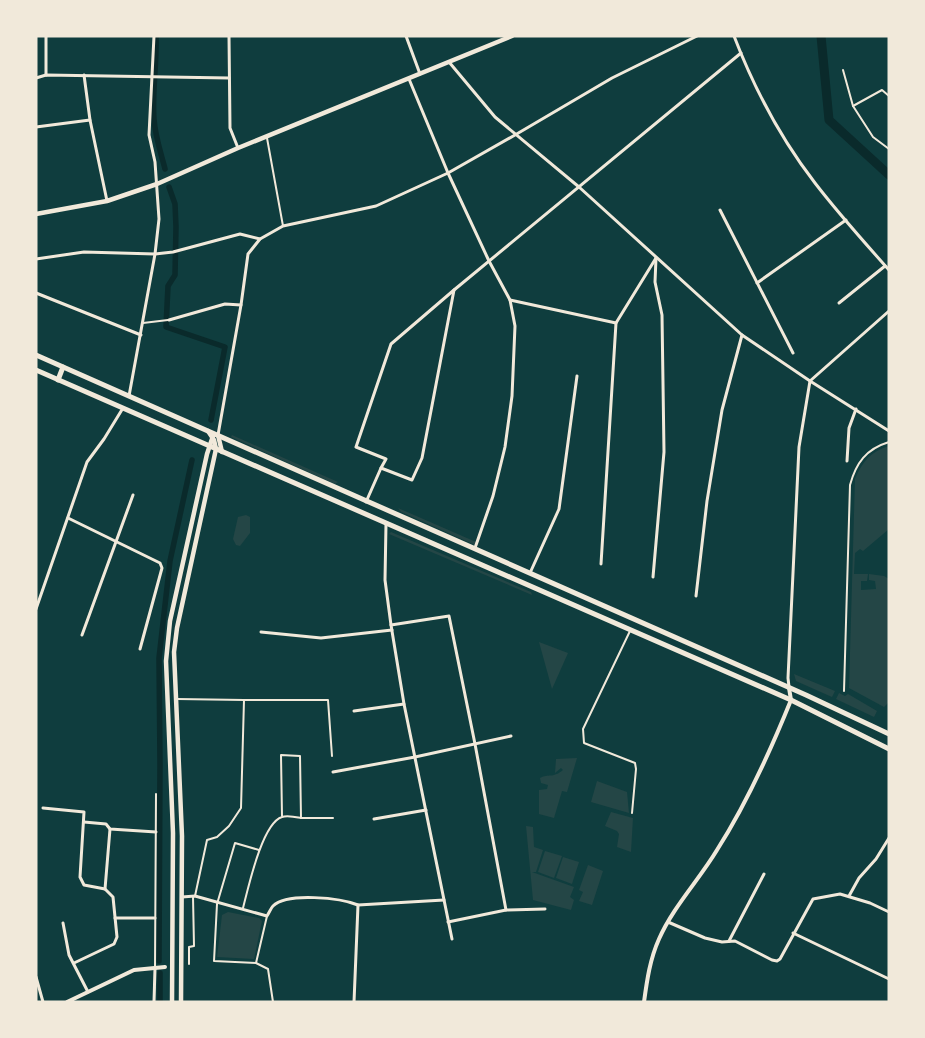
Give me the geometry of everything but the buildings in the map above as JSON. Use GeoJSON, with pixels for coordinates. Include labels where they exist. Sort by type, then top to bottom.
{"type":"FeatureCollection","features":[{"type":"Feature","properties":{"kind":"main road"},"geometry":{"type":"LineString","coordinates":[[36,214],[107,201],[157,184],[238,148],[512,36]]}},
{"type":"Feature","properties":{"kind":"main road"},"geometry":{"type":"LineString","coordinates":[[36,356],[790,688],[889,734]]}},
{"type":"Feature","properties":{"kind":"main road"},"geometry":{"type":"LineString","coordinates":[[58,380],[63,367]]}},
{"type":"Feature","properties":{"kind":"main road"},"geometry":{"type":"LineString","coordinates":[[36,370],[214,446],[223,452],[558,600],[790,700],[889,749]]}},
{"type":"Feature","properties":{"kind":"main road"},"geometry":{"type":"LineString","coordinates":[[181,1002],[182,836],[174,652],[176,634],[214,456],[215,434]]}},
{"type":"Feature","properties":{"kind":"main road"},"geometry":{"type":"LineString","coordinates":[[214,446],[215,434]]}},
{"type":"Feature","properties":{"kind":"main road"},"geometry":{"type":"LineString","coordinates":[[172,1002],[173,833],[166,660],[172,613],[207,453],[214,446],[228,440]]}},
{"type":"Feature","properties":{"kind":"main road"},"geometry":{"type":"LineString","coordinates":[[214,456],[218,452],[223,452]]}},
{"type":"Feature","properties":{"kind":"main road"},"geometry":{"type":"LineString","coordinates":[[558,600],[563,588]]}},
{"type":"Feature","properties":{"kind":"street"},"geometry":{"type":"LineString","coordinates":[[46,36],[46,75]]}},
{"type":"Feature","properties":{"kind":"street"},"geometry":{"type":"LineString","coordinates":[[129,396],[155,254],[159,219],[157,184],[149,134],[154,76],[154,36]]}},
{"type":"Feature","properties":{"kind":"street"},"geometry":{"type":"LineString","coordinates":[[228,36],[230,128],[238,148]]}},
{"type":"Feature","properties":{"kind":"street"},"geometry":{"type":"LineString","coordinates":[[406,36],[420,75]]}},
{"type":"Feature","properties":{"kind":"street"},"geometry":{"type":"LineString","coordinates":[[215,434],[241,305],[248,254],[260,239],[283,226],[376,206],[448,173],[612,78],[697,36]]}},
{"type":"Feature","properties":{"kind":"street"},"geometry":{"type":"LineString","coordinates":[[734,36],[768,112],[789,146],[815,183],[889,270]]}},
{"type":"Feature","properties":{"kind":"street"},"geometry":{"type":"LineString","coordinates":[[366,502],[386,459],[356,447],[391,344],[740,53]]}},
{"type":"Feature","properties":{"kind":"street"},"geometry":{"type":"LineString","coordinates":[[449,62],[495,117],[579,186],[742,335],[889,431]]}},
{"type":"Feature","properties":{"kind":"street"},"geometry":{"type":"LineString","coordinates":[[36,78],[46,75],[228,78]]}},
{"type":"Feature","properties":{"kind":"street"},"geometry":{"type":"LineString","coordinates":[[84,75],[90,120],[107,201]]}},
{"type":"Feature","properties":{"kind":"street"},"geometry":{"type":"LineString","coordinates":[[409,79],[448,173],[489,261],[510,300],[515,326],[511,404],[505,447],[493,496],[475,549]]}},
{"type":"Feature","properties":{"kind":"street"},"geometry":{"type":"LineString","coordinates":[[36,128],[90,120]]}},
{"type":"Feature","properties":{"kind":"street"},"geometry":{"type":"LineString","coordinates":[[720,210],[793,352]]}},
{"type":"Feature","properties":{"kind":"street"},"geometry":{"type":"LineString","coordinates":[[757,283],[846,220]]}},
{"type":"Feature","properties":{"kind":"street"},"geometry":{"type":"LineString","coordinates":[[36,259],[84,252],[155,254],[173,252],[240,234],[260,239]]}},
{"type":"Feature","properties":{"kind":"street"},"geometry":{"type":"LineString","coordinates":[[601,564],[616,322],[656,258]]}},
{"type":"Feature","properties":{"kind":"street"},"geometry":{"type":"LineString","coordinates":[[653,577],[664,452],[662,314],[655,282],[656,258]]}},
{"type":"Feature","properties":{"kind":"street"},"geometry":{"type":"LineString","coordinates":[[838,304],[885,266]]}},
{"type":"Feature","properties":{"kind":"street"},"geometry":{"type":"LineString","coordinates":[[381,468],[412,480],[422,458],[454,290]]}},
{"type":"Feature","properties":{"kind":"street"},"geometry":{"type":"LineString","coordinates":[[36,293],[141,335]]}},
{"type":"Feature","properties":{"kind":"street"},"geometry":{"type":"LineString","coordinates":[[510,300],[616,322]]}},
{"type":"Feature","properties":{"kind":"street"},"geometry":{"type":"LineString","coordinates":[[169,320],[225,304],[241,305]]}},
{"type":"Feature","properties":{"kind":"street"},"geometry":{"type":"LineString","coordinates":[[644,1002],[649,968],[659,939],[668,922],[717,851],[736,819],[749,794],[790,700],[788,678],[799,447],[810,381],[889,312]]}},
{"type":"Feature","properties":{"kind":"street"},"geometry":{"type":"LineString","coordinates":[[696,596],[707,501],[722,410],[742,335]]}},
{"type":"Feature","properties":{"kind":"street"},"geometry":{"type":"LineString","coordinates":[[530,573],[559,509],[577,376]]}},
{"type":"Feature","properties":{"kind":"street"},"geometry":{"type":"LineString","coordinates":[[36,609],[86,462],[104,439],[123,408]]}},
{"type":"Feature","properties":{"kind":"street"},"geometry":{"type":"LineString","coordinates":[[847,461],[849,428],[856,409]]}},
{"type":"Feature","properties":{"kind":"street"},"geometry":{"type":"LineString","coordinates":[[82,635],[133,495]]}},
{"type":"Feature","properties":{"kind":"street"},"geometry":{"type":"LineString","coordinates":[[68,518],[117,540],[160,563],[162,568],[140,649]]}},
{"type":"Feature","properties":{"kind":"street"},"geometry":{"type":"LineString","coordinates":[[386,524],[386,580],[390,625],[404,704],[452,939]]}},
{"type":"Feature","properties":{"kind":"street"},"geometry":{"type":"LineString","coordinates":[[390,625],[449,616],[506,910]]}},
{"type":"Feature","properties":{"kind":"street"},"geometry":{"type":"LineString","coordinates":[[261,632],[321,638],[392,630]]}},
{"type":"Feature","properties":{"kind":"street"},"geometry":{"type":"LineString","coordinates":[[354,711],[404,704]]}},
{"type":"Feature","properties":{"kind":"street"},"geometry":{"type":"LineString","coordinates":[[333,772],[415,757],[511,736]]}},
{"type":"Feature","properties":{"kind":"street"},"geometry":{"type":"LineString","coordinates":[[43,808],[84,812],[80,877],[84,885],[105,889],[113,897],[117,937],[114,944],[74,963]]}},
{"type":"Feature","properties":{"kind":"street"},"geometry":{"type":"LineString","coordinates":[[374,819],[426,810]]}},
{"type":"Feature","properties":{"kind":"street"},"geometry":{"type":"LineString","coordinates":[[84,822],[106,824],[110,829],[105,889]]}},
{"type":"Feature","properties":{"kind":"street"},"geometry":{"type":"LineString","coordinates":[[110,829],[156,832]]}},
{"type":"Feature","properties":{"kind":"street"},"geometry":{"type":"LineString","coordinates":[[849,896],[859,878],[887,846],[889,838]]}},
{"type":"Feature","properties":{"kind":"street"},"geometry":{"type":"LineString","coordinates":[[729,942],[764,874]]}},
{"type":"Feature","properties":{"kind":"street"},"geometry":{"type":"LineString","coordinates":[[668,922],[704,938],[722,942],[735,941],[772,960],[777,960],[780,959],[813,899],[840,894],[870,903],[889,912]]}},
{"type":"Feature","properties":{"kind":"street"},"geometry":{"type":"LineString","coordinates":[[182,897],[194,896],[217,904],[267,916],[273,906],[284,900],[296,897],[348,901],[358,905],[444,900]]}},
{"type":"Feature","properties":{"kind":"street"},"geometry":{"type":"LineString","coordinates":[[354,1002],[358,905]]}},
{"type":"Feature","properties":{"kind":"street"},"geometry":{"type":"LineString","coordinates":[[448,922],[506,910],[545,909]]}},
{"type":"Feature","properties":{"kind":"street"},"geometry":{"type":"LineString","coordinates":[[115,918],[154,918]]}},
{"type":"Feature","properties":{"kind":"street"},"geometry":{"type":"LineString","coordinates":[[63,923],[69,955],[88,992]]}},
{"type":"Feature","properties":{"kind":"street"},"geometry":{"type":"LineString","coordinates":[[794,933],[889,980]]}},
{"type":"Feature","properties":{"kind":"street"},"geometry":{"type":"LineString","coordinates":[[67,1002],[134,970],[165,967],[172,960]]}},
{"type":"Feature","properties":{"kind":"street"},"geometry":{"type":"LineString","coordinates":[[165,967],[172,975]]}},
{"type":"Feature","properties":{"kind":"street"},"geometry":{"type":"LineString","coordinates":[[154,1002],[155,968]]}},
{"type":"Feature","properties":{"kind":"street"},"geometry":{"type":"LineString","coordinates":[[36,977],[43,1002]]}},
{"type":"Feature","properties":{"kind":"lane"},"geometry":{"type":"LineString","coordinates":[[843,70],[853,106],[873,137],[889,149]]}},
{"type":"Feature","properties":{"kind":"lane"},"geometry":{"type":"LineString","coordinates":[[853,106],[882,90],[889,96]]}},
{"type":"Feature","properties":{"kind":"lane"},"geometry":{"type":"LineString","coordinates":[[266,137],[283,226]]}},
{"type":"Feature","properties":{"kind":"lane"},"geometry":{"type":"LineString","coordinates":[[143,323],[169,320]]}},
{"type":"Feature","properties":{"kind":"lane"},"geometry":{"type":"LineString","coordinates":[[844,691],[850,485],[859,460],[870,450],[889,442]]}},
{"type":"Feature","properties":{"kind":"lane"},"geometry":{"type":"LineString","coordinates":[[630,631],[583,729],[584,743],[635,763],[632,813]]}},
{"type":"Feature","properties":{"kind":"lane"},"geometry":{"type":"LineString","coordinates":[[175,699],[328,700],[332,756]]}},
{"type":"Feature","properties":{"kind":"lane"},"geometry":{"type":"LineString","coordinates":[[189,964],[189,947],[194,946],[194,896],[207,840],[217,837],[228,826],[240,808],[244,700]]}},
{"type":"Feature","properties":{"kind":"lane"},"geometry":{"type":"LineString","coordinates":[[282,816],[282,756],[300,756],[301,818]]}},
{"type":"Feature","properties":{"kind":"lane"},"geometry":{"type":"LineString","coordinates":[[155,968],[156,794]]}},
{"type":"Feature","properties":{"kind":"lane"},"geometry":{"type":"LineString","coordinates":[[243,910],[259,850],[273,823],[282,816],[332,818]]}},
{"type":"Feature","properties":{"kind":"lane"},"geometry":{"type":"LineString","coordinates":[[259,850],[234,843],[217,904],[214,961],[256,963],[268,969],[273,1002]]}},
{"type":"Feature","properties":{"kind":"lane"},"geometry":{"type":"LineString","coordinates":[[256,963],[267,916]]}},
{"type":"Feature","properties":{"kind":"shaded area"},"geometry":{"type":"Polygon","coordinates":[[[232,435],[338,482],[335,484],[231,437],[232,435]]]}},
{"type":"Feature","properties":{"kind":"shaded area"},"geometry":{"type":"Polygon","coordinates":[[[889,446],[889,529],[863,551],[860,549],[855,553],[854,574],[868,574],[867,581],[861,581],[861,590],[876,589],[875,581],[869,580],[869,574],[884,576],[889,579],[889,702],[884,707],[849,688],[855,479],[861,467],[872,454],[889,446]]]}},
{"type":"Feature","properties":{"kind":"shaded area"},"geometry":{"type":"Polygon","coordinates":[[[398,508],[476,542],[475,545],[401,512],[398,508]]]}},
{"type":"Feature","properties":{"kind":"shaded area"},"geometry":{"type":"Polygon","coordinates":[[[246,515],[250,517],[250,533],[240,546],[236,545],[233,539],[238,517],[246,515]]]}},
{"type":"Feature","properties":{"kind":"shaded area"},"geometry":{"type":"Polygon","coordinates":[[[391,532],[531,592],[532,595],[389,534],[391,532]]]}},
{"type":"Feature","properties":{"kind":"shaded area"},"geometry":{"type":"Polygon","coordinates":[[[539,642],[568,653],[552,689],[539,642]]]}},
{"type":"Feature","properties":{"kind":"shaded area"},"geometry":{"type":"Polygon","coordinates":[[[794,674],[835,691],[832,697],[796,681],[794,674]]]}},
{"type":"Feature","properties":{"kind":"shaded area"},"geometry":{"type":"Polygon","coordinates":[[[839,693],[845,696],[848,694],[877,711],[874,717],[836,699],[839,693]]]}},
{"type":"Feature","properties":{"kind":"shaded area"},"geometry":{"type":"Polygon","coordinates":[[[577,758],[567,792],[562,791],[554,818],[539,814],[539,790],[547,789],[548,785],[541,783],[540,778],[556,774],[563,770],[561,768],[555,773],[556,759],[577,758]]]}},
{"type":"Feature","properties":{"kind":"shaded area"},"geometry":{"type":"Polygon","coordinates":[[[597,781],[627,792],[629,813],[591,802],[597,781]]]}},
{"type":"Feature","properties":{"kind":"shaded area"},"geometry":{"type":"Polygon","coordinates":[[[611,812],[633,818],[631,852],[617,847],[619,834],[617,831],[605,826],[611,812]]]}},
{"type":"Feature","properties":{"kind":"shaded area"},"geometry":{"type":"Polygon","coordinates":[[[526,826],[533,827],[534,847],[543,850],[536,872],[532,872],[574,887],[570,897],[574,900],[571,910],[533,900],[526,826]]]}},
{"type":"Feature","properties":{"kind":"shaded area"},"geometry":{"type":"Polygon","coordinates":[[[545,851],[562,856],[554,878],[538,872],[545,851]]]}},
{"type":"Feature","properties":{"kind":"shaded area"},"geometry":{"type":"Polygon","coordinates":[[[563,857],[579,862],[572,884],[556,878],[563,857]]]}},
{"type":"Feature","properties":{"kind":"shaded area"},"geometry":{"type":"Polygon","coordinates":[[[588,865],[603,871],[592,905],[579,901],[583,892],[579,890],[588,865]]]}},
{"type":"Feature","properties":{"kind":"shaded area"},"geometry":{"type":"Polygon","coordinates":[[[228,912],[259,918],[262,921],[254,959],[217,957],[222,915],[228,912]]]}},
{"type":"Feature","properties":{"kind":"waterway"},"geometry":{"type":"LineString","coordinates":[[156,36],[154,119],[165,169]]}},
{"type":"Feature","properties":{"kind":"waterway"},"geometry":{"type":"LineString","coordinates":[[821,36],[829,120],[889,175]]}},
{"type":"Feature","properties":{"kind":"waterway"},"geometry":{"type":"LineString","coordinates":[[169,187],[175,204],[175,275],[168,286],[166,327],[225,347],[211,420]]}},
{"type":"Feature","properties":{"kind":"waterway"},"geometry":{"type":"LineString","coordinates":[[159,961],[159,658],[170,561],[192,460]]}},
{"type":"Feature","properties":{"kind":"waterway"},"geometry":{"type":"LineString","coordinates":[[160,973],[160,1002]]}}]}
